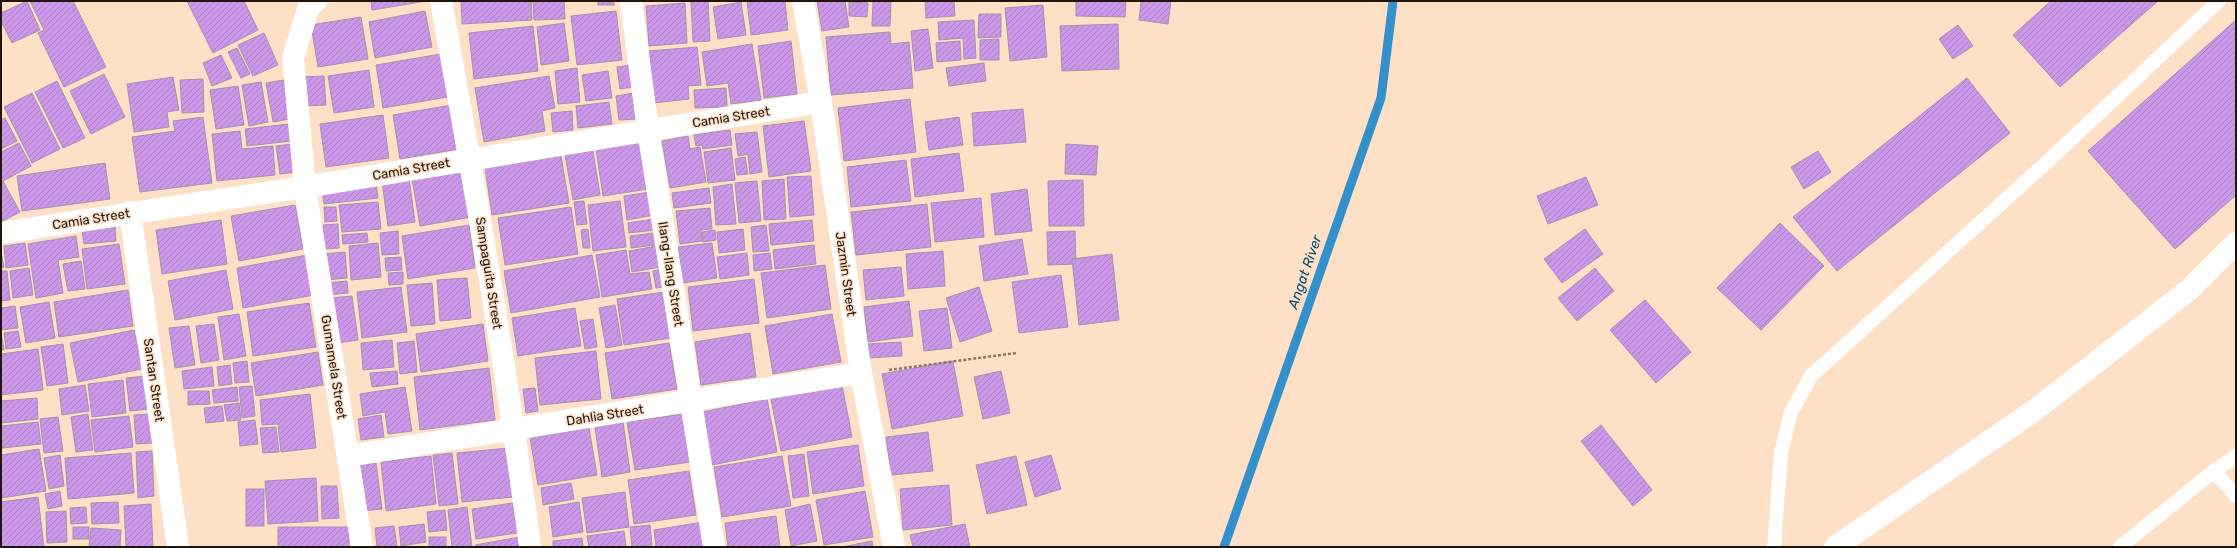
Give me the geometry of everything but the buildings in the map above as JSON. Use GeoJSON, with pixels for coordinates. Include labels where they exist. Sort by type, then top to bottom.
{"type":"FeatureCollection","features":[{"type":"Feature","properties":{"kind":"street","name":"Gumamela Street"},"geometry":{"type":"LineString","coordinates":[[316,1],[309,7],[294,58],[305,187],[349,456],[362,547]]}},
{"type":"Feature","properties":{"kind":"street","name":"Sampaguita Street"},"geometry":{"type":"LineString","coordinates":[[441,1],[470,158],[514,430],[530,547]]}},
{"type":"Feature","properties":{"kind":"street","name":"Ilang-Ilang Street"},"geometry":{"type":"LineString","coordinates":[[631,1],[648,130],[714,547]]}},
{"type":"Feature","properties":{"kind":"street","name":"Jazmin Street"},"geometry":{"type":"LineString","coordinates":[[803,1],[820,102],[861,373],[894,547]]}},
{"type":"Feature","properties":{"kind":"street","name":"Camia Street"},"geometry":{"type":"LineString","coordinates":[[1,233],[130,212],[305,187],[470,158],[820,102]]}},
{"type":"Feature","properties":{"kind":"street","name":"Santan Street"},"geometry":{"type":"LineString","coordinates":[[130,212],[178,547]]}},
{"type":"Feature","properties":{"kind":"street"},"geometry":{"type":"LineString","coordinates":[[1835,547],[2035,410],[2190,289],[2236,243]]}},
{"type":"Feature","properties":{"kind":"street","name":"Dahlia Street"},"geometry":{"type":"LineString","coordinates":[[349,456],[692,402],[861,373]]}},
{"type":"Feature","properties":{"kind":"lane"},"geometry":{"type":"LineString","coordinates":[[1774,547],[1781,453],[1791,412],[1811,376],[2047,162],[2219,1]]}},
{"type":"Feature","properties":{"kind":"lane"},"geometry":{"type":"LineString","coordinates":[[2120,547],[2214,471],[2236,456]]}},
{"type":"Feature","properties":{"kind":"lane"},"geometry":{"type":"LineString","coordinates":[[2214,471],[2236,496]]}},
{"type":"Feature","properties":{"kind":"path"},"geometry":{"type":"LineString","coordinates":[[861,373],[1016,353]]}},
{"type":"Feature","properties":{"kind":"waterway","name":"Angat River"},"geometry":{"type":"LineString","coordinates":[[1224,547],[1381,98],[1393,1]]}}]}
